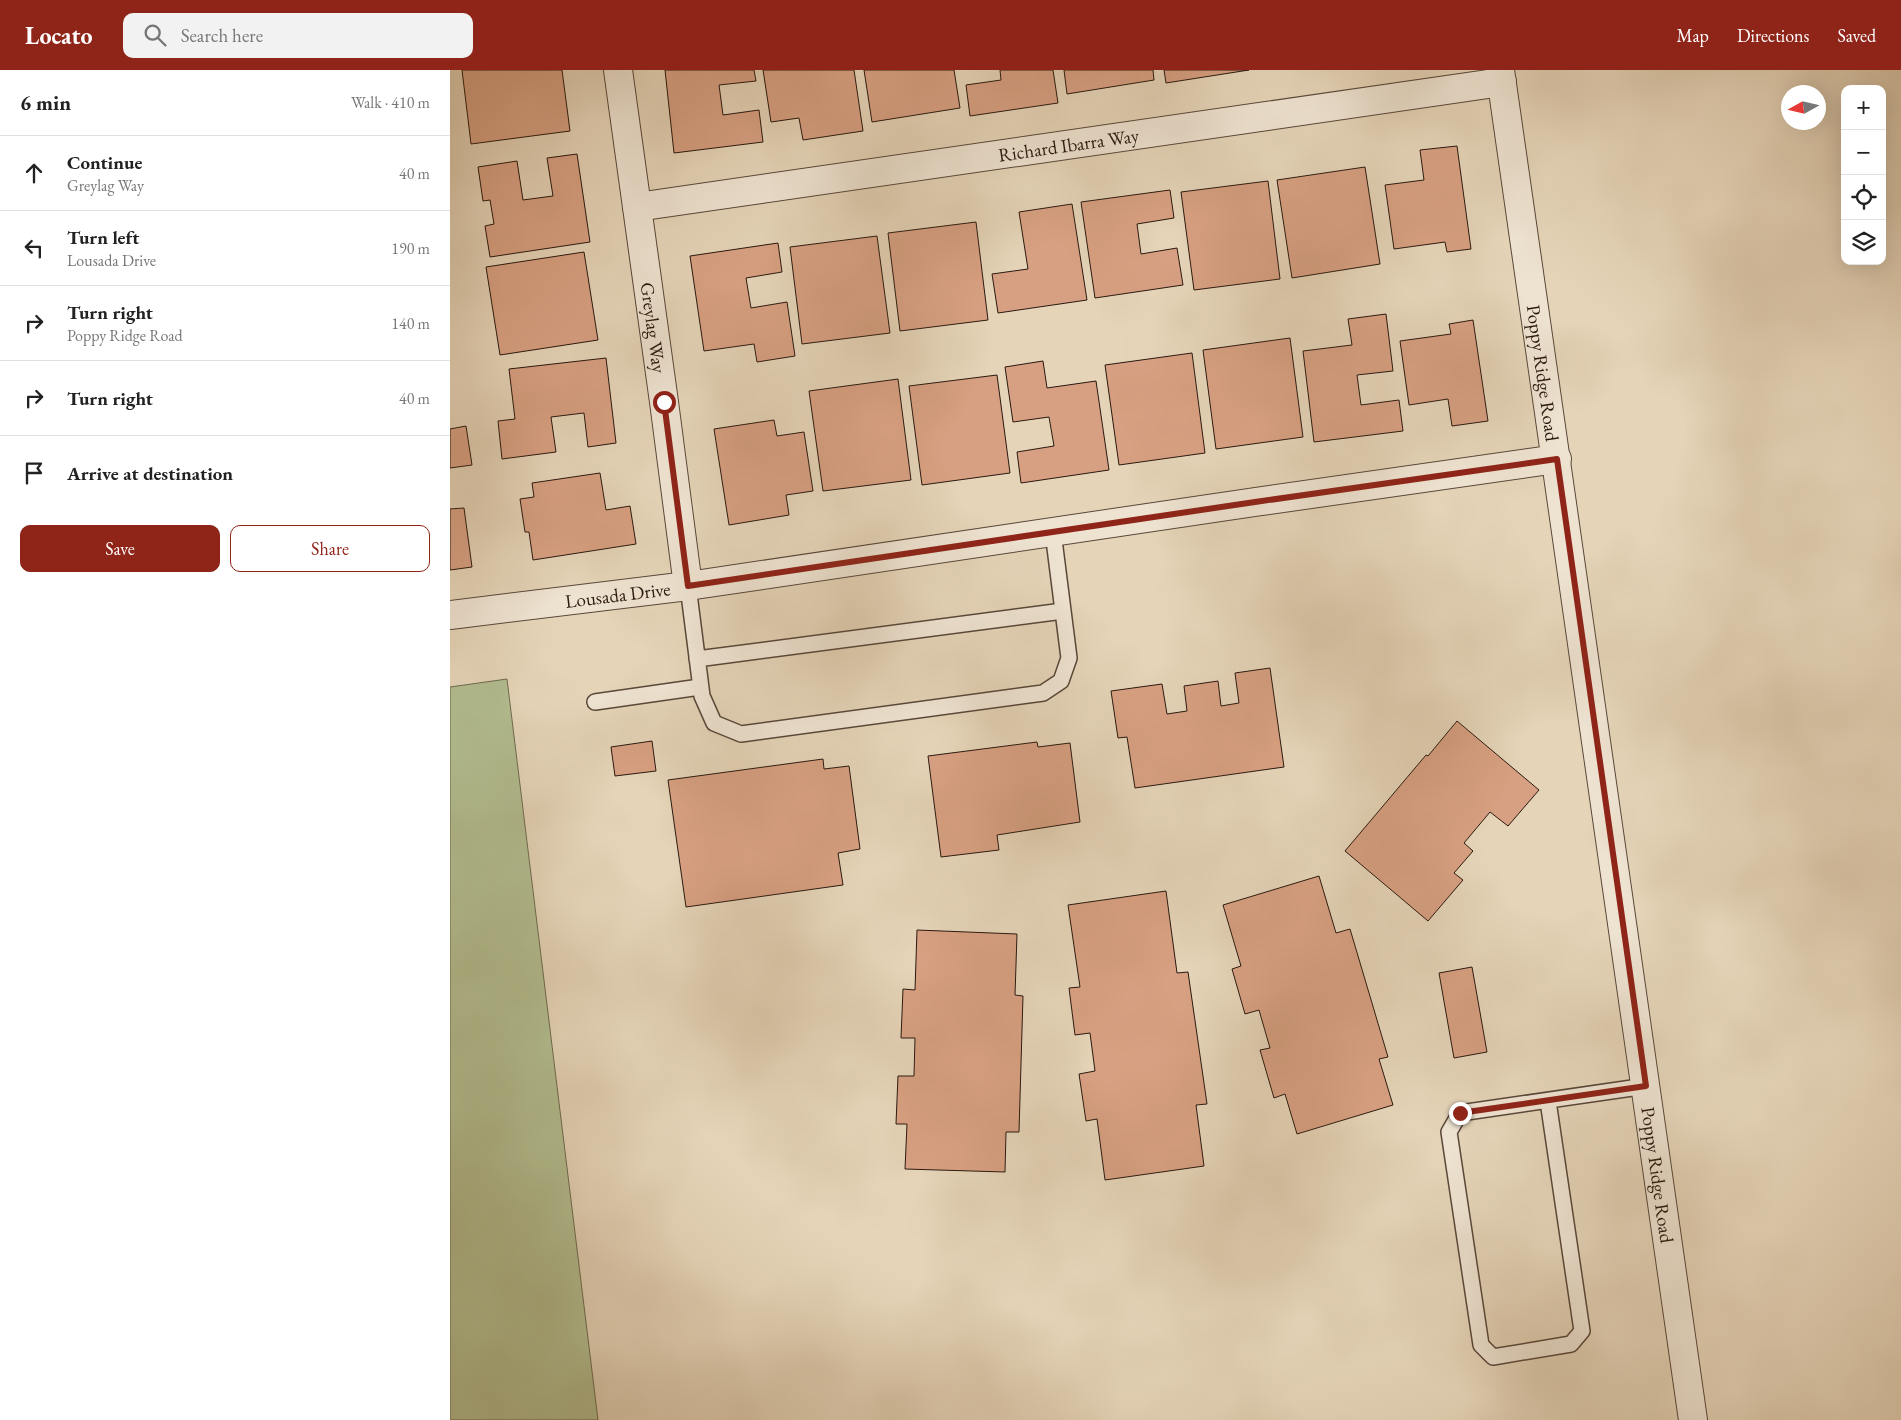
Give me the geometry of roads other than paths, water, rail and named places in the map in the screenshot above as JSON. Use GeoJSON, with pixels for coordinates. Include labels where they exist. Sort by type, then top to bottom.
{"type":"FeatureCollection","features":[{"type":"Feature","properties":{"kind":"street","name":"Greylag Way"},"geometry":{"type":"LineString","coordinates":[[618,70],[688,586]]}},
{"type":"Feature","properties":{"kind":"street","name":"Richard Ibarra Way"},"geometry":{"type":"LineString","coordinates":[[636,207],[1501,76]]}},
{"type":"Feature","properties":{"kind":"street","name":"Poppy Ridge Road"},"geometry":{"type":"LineString","coordinates":[[1501,76],[1693,1420]]}},
{"type":"Feature","properties":{"kind":"street","name":"Lousada Drive"},"geometry":{"type":"LineString","coordinates":[[450,615],[688,586],[1557,459]]}},
{"type":"Feature","properties":{"kind":"lane"},"geometry":{"type":"LineString","coordinates":[[688,586],[702,696],[714,723],[741,734],[1043,693],[1060,681],[1069,658],[1053,532]]}},
{"type":"Feature","properties":{"kind":"lane"},"geometry":{"type":"LineString","coordinates":[[697,659],[1063,612]]}},
{"type":"Feature","properties":{"kind":"lane"},"geometry":{"type":"LineString","coordinates":[[595,702],[700,687]]}},
{"type":"Feature","properties":{"kind":"lane"},"geometry":{"type":"LineString","coordinates":[[1548,1101],[1582,1331],[1571,1344],[1493,1357],[1481,1345],[1449,1132],[1460,1113],[1646,1086]]}}]}
